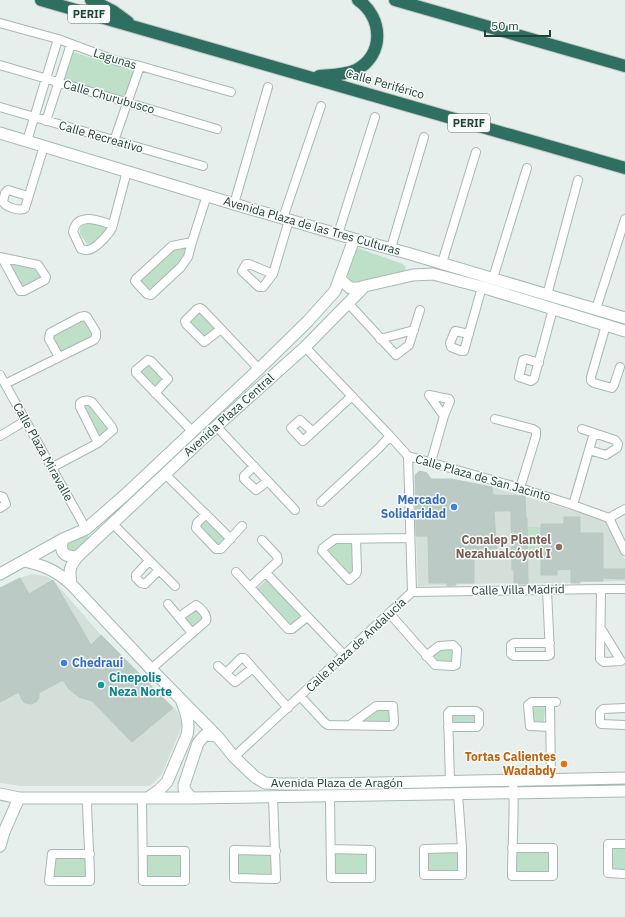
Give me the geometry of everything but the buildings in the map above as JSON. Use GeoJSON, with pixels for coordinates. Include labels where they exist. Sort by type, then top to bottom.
{"type":"FeatureCollection","features":[{"type":"Feature","properties":{"kind":"highway","name":"Calle Periférico"},"geometry":{"type":"LineString","coordinates":[[41,0],[625,168]]}},
{"type":"Feature","properties":{"kind":"highway","name":"Calle Periférico"},"geometry":{"type":"LineString","coordinates":[[92,0],[113,11],[137,28]]}},
{"type":"Feature","properties":{"kind":"highway"},"geometry":{"type":"LineString","coordinates":[[312,77],[351,72],[363,65],[373,54],[377,41],[376,21],[369,9],[358,0]]}},
{"type":"Feature","properties":{"kind":"highway"},"geometry":{"type":"LineString","coordinates":[[395,0],[625,66]]}},
{"type":"Feature","properties":{"kind":"street","name":"Lagunas"},"geometry":{"type":"LineString","coordinates":[[0,23],[58,39],[117,61],[140,66],[231,92]]}},
{"type":"Feature","properties":{"kind":"street"},"geometry":{"type":"LineString","coordinates":[[26,141],[58,39]]}},
{"type":"Feature","properties":{"kind":"street"},"geometry":{"type":"LineString","coordinates":[[46,121],[57,82],[71,44]]}},
{"type":"Feature","properties":{"kind":"street","name":"Calle Churubusco"},"geometry":{"type":"LineString","coordinates":[[0,65],[217,129]]}},
{"type":"Feature","properties":{"kind":"street"},"geometry":{"type":"LineString","coordinates":[[114,141],[126,102],[140,66]]}},
{"type":"Feature","properties":{"kind":"street"},"geometry":{"type":"LineString","coordinates":[[234,204],[268,87]]}},
{"type":"Feature","properties":{"kind":"street"},"geometry":{"type":"LineString","coordinates":[[273,274],[286,223],[321,106]]}},
{"type":"Feature","properties":{"kind":"street","name":"Calle Recreativo"},"geometry":{"type":"LineString","coordinates":[[0,107],[203,166]]}},
{"type":"Feature","properties":{"kind":"street"},"geometry":{"type":"LineString","coordinates":[[338,234],[375,117]]}},
{"type":"Feature","properties":{"kind":"street","name":"Avenida Plaza de las Tres Culturas"},"geometry":{"type":"LineString","coordinates":[[0,133],[26,141],[42,150],[125,177],[207,195],[286,223],[338,234],[390,248],[625,318]]}},
{"type":"Feature","properties":{"kind":"street"},"geometry":{"type":"LineString","coordinates":[[390,248],[424,137]]}},
{"type":"Feature","properties":{"kind":"street"},"geometry":{"type":"LineString","coordinates":[[28,196],[42,150]]}},
{"type":"Feature","properties":{"kind":"street"},"geometry":{"type":"LineString","coordinates":[[442,263],[476,152]]}},
{"type":"Feature","properties":{"kind":"street"},"geometry":{"type":"LineString","coordinates":[[493,278],[527,168]]}},
{"type":"Feature","properties":{"kind":"street"},"geometry":{"type":"LineString","coordinates":[[113,224],[91,218],[83,219],[76,224],[73,232],[81,249],[87,250],[92,249],[110,232],[113,224],[125,177]]}},
{"type":"Feature","properties":{"kind":"street"},"geometry":{"type":"LineString","coordinates":[[547,295],[578,180]]}},
{"type":"Feature","properties":{"kind":"street"},"geometry":{"type":"LineString","coordinates":[[192,242],[172,246],[136,279],[146,294],[151,295],[181,267],[188,258],[207,195]]}},
{"type":"Feature","properties":{"kind":"street"},"geometry":{"type":"LineString","coordinates":[[596,309],[625,220]]}},
{"type":"Feature","properties":{"kind":"street","name":"Avenida Plaza Central"},"geometry":{"type":"LineString","coordinates":[[25,561],[62,539],[86,529],[126,494],[259,369],[330,298],[335,291],[354,239]]}},
{"type":"Feature","properties":{"kind":"street"},"geometry":{"type":"LineString","coordinates":[[407,253],[414,263],[413,275]]}},
{"type":"Feature","properties":{"kind":"street"},"geometry":{"type":"LineString","coordinates":[[1,257],[38,265],[46,277],[45,280],[24,291],[20,291],[1,257]]}},
{"type":"Feature","properties":{"kind":"street"},"geometry":{"type":"LineString","coordinates":[[340,278],[350,288],[359,288],[413,275],[433,274],[482,287],[625,331]]}},
{"type":"Feature","properties":{"kind":"street","name":"Avenida Plaza Central"},"geometry":{"type":"LineString","coordinates":[[71,584],[71,564],[78,556],[113,524],[169,478],[216,426],[305,347],[365,286]]}},
{"type":"Feature","properties":{"kind":"street"},"geometry":{"type":"LineString","coordinates":[[469,334],[482,287]]}},
{"type":"Feature","properties":{"kind":"street"},"geometry":{"type":"LineString","coordinates":[[348,303],[393,353],[398,355],[409,345],[420,310]]}},
{"type":"Feature","properties":{"kind":"street"},"geometry":{"type":"LineString","coordinates":[[221,329],[204,342],[186,324],[185,321],[199,308],[221,329],[259,369]]}},
{"type":"Feature","properties":{"kind":"street"},"geometry":{"type":"LineString","coordinates":[[539,363],[553,309]]}},
{"type":"Feature","properties":{"kind":"street"},"geometry":{"type":"LineString","coordinates":[[5,384],[94,340],[96,337],[96,332],[87,317],[80,317],[50,333],[49,339],[59,357]]}},
{"type":"Feature","properties":{"kind":"street"},"geometry":{"type":"LineString","coordinates":[[606,325],[591,377],[591,382],[612,388],[620,367]]}},
{"type":"Feature","properties":{"kind":"street"},"geometry":{"type":"LineString","coordinates":[[380,339],[414,330]]}},
{"type":"Feature","properties":{"kind":"street","name":"Calle Plaza de San Jacinto"},"geometry":{"type":"LineString","coordinates":[[305,347],[408,456],[520,488],[609,518]]}},
{"type":"Feature","properties":{"kind":"street","name":"Calle Plaza Miravalle"},"geometry":{"type":"LineString","coordinates":[[0,375],[86,529]]}},
{"type":"Feature","properties":{"kind":"street"},"geometry":{"type":"LineString","coordinates":[[155,393],[193,432]]}},
{"type":"Feature","properties":{"kind":"street"},"geometry":{"type":"LineString","coordinates":[[313,432],[352,396]]}},
{"type":"Feature","properties":{"kind":"street"},"geometry":{"type":"LineString","coordinates":[[51,468],[98,443],[112,431],[113,428],[92,402],[84,401],[80,403],[80,407],[98,443]]}},
{"type":"Feature","properties":{"kind":"street"},"geometry":{"type":"LineString","coordinates":[[431,462],[444,416]]}},
{"type":"Feature","properties":{"kind":"street"},"geometry":{"type":"LineString","coordinates":[[495,419],[536,431],[536,436],[520,488]]}},
{"type":"Feature","properties":{"kind":"street"},"geometry":{"type":"LineString","coordinates":[[0,436],[26,421]]}},
{"type":"Feature","properties":{"kind":"street"},"geometry":{"type":"LineString","coordinates":[[216,426],[295,510]]}},
{"type":"Feature","properties":{"kind":"street"},"geometry":{"type":"LineString","coordinates":[[582,429],[618,442],[618,445],[606,455],[588,450]]}},
{"type":"Feature","properties":{"kind":"street"},"geometry":{"type":"LineString","coordinates":[[573,505],[594,433]]}},
{"type":"Feature","properties":{"kind":"street"},"geometry":{"type":"LineString","coordinates":[[321,502],[390,436]]}},
{"type":"Feature","properties":{"kind":"street","name":"Calle Plaza de Andalucía"},"geometry":{"type":"LineString","coordinates":[[234,757],[301,697],[412,592],[408,456]]}},
{"type":"Feature","properties":{"kind":"street"},"geometry":{"type":"LineString","coordinates":[[254,466],[244,476],[244,480],[256,490],[268,481]]}},
{"type":"Feature","properties":{"kind":"street"},"geometry":{"type":"LineString","coordinates":[[169,478],[231,539]]}},
{"type":"Feature","properties":{"kind":"street"},"geometry":{"type":"LineString","coordinates":[[0,496],[6,504],[0,508]]}},
{"type":"Feature","properties":{"kind":"street"},"geometry":{"type":"LineString","coordinates":[[625,509],[609,518],[625,551]]}},
{"type":"Feature","properties":{"kind":"street"},"geometry":{"type":"LineString","coordinates":[[206,514],[196,526],[197,529],[218,550],[221,549],[242,526]]}},
{"type":"Feature","properties":{"kind":"street"},"geometry":{"type":"LineString","coordinates":[[113,524],[175,586]]}},
{"type":"Feature","properties":{"kind":"street"},"geometry":{"type":"LineString","coordinates":[[86,529],[93,533],[93,542]]}},
{"type":"Feature","properties":{"kind":"street"},"geometry":{"type":"LineString","coordinates":[[356,539],[357,571],[356,574],[349,580],[322,550],[335,539],[410,538]]}},
{"type":"Feature","properties":{"kind":"street"},"geometry":{"type":"LineString","coordinates":[[62,539],[61,546],[64,553],[70,557],[78,556]]}},
{"type":"Feature","properties":{"kind":"street"},"geometry":{"type":"LineString","coordinates":[[250,587],[277,563],[278,560],[262,540]]}},
{"type":"Feature","properties":{"kind":"street"},"geometry":{"type":"LineString","coordinates":[[0,574],[25,561]]}},
{"type":"Feature","properties":{"kind":"street","name":"Avenida Plaza de Aragón"},"geometry":{"type":"LineString","coordinates":[[25,561],[49,568],[59,573],[71,584],[217,736],[234,757],[255,777],[265,782],[279,784],[513,780],[551,781],[625,778]]}},
{"type":"Feature","properties":{"kind":"street"},"geometry":{"type":"LineString","coordinates":[[149,561],[136,575],[136,578],[141,583],[145,584],[159,570]]}},
{"type":"Feature","properties":{"kind":"street"},"geometry":{"type":"LineString","coordinates":[[236,572],[288,629],[292,629],[307,617]]}},
{"type":"Feature","properties":{"kind":"street"},"geometry":{"type":"LineString","coordinates":[[266,573],[344,655]]}},
{"type":"Feature","properties":{"kind":"street"},"geometry":{"type":"LineString","coordinates":[[602,589],[602,630]]}},
{"type":"Feature","properties":{"kind":"street","name":"Calle Villa Madrid"},"geometry":{"type":"LineString","coordinates":[[412,592],[602,589],[625,590]]}},
{"type":"Feature","properties":{"kind":"street"},"geometry":{"type":"LineString","coordinates":[[547,590],[550,643]]}},
{"type":"Feature","properties":{"kind":"street"},"geometry":{"type":"LineString","coordinates":[[168,604],[192,633]]}},
{"type":"Feature","properties":{"kind":"street"},"geometry":{"type":"LineString","coordinates":[[151,669],[206,622],[206,616],[199,607],[196,606],[193,606],[179,617]]}},
{"type":"Feature","properties":{"kind":"street"},"geometry":{"type":"LineString","coordinates":[[390,614],[426,656]]}},
{"type":"Feature","properties":{"kind":"street"},"geometry":{"type":"LineString","coordinates":[[226,673],[242,658],[288,708]]}},
{"type":"Feature","properties":{"kind":"street"},"geometry":{"type":"LineString","coordinates":[[218,666],[235,682],[252,668]]}},
{"type":"Feature","properties":{"kind":"street"},"geometry":{"type":"LineString","coordinates":[[301,697],[326,724],[350,725],[392,726],[394,724],[393,706],[376,706],[350,725]]}},
{"type":"Feature","properties":{"kind":"street"},"geometry":{"type":"LineString","coordinates":[[143,850],[185,851],[185,881],[143,881],[143,850],[145,798],[159,790],[167,782],[187,735],[189,728],[188,720],[181,699]]}},
{"type":"Feature","properties":{"kind":"street"},"geometry":{"type":"LineString","coordinates":[[550,727],[530,726],[529,704],[532,702],[553,702],[550,727],[551,781]]}},
{"type":"Feature","properties":{"kind":"street"},"geometry":{"type":"LineString","coordinates":[[625,708],[603,709],[600,712],[600,722],[602,724],[625,725]]}},
{"type":"Feature","properties":{"kind":"street"},"geometry":{"type":"LineString","coordinates":[[448,727],[478,726],[479,714],[478,712],[449,711],[448,713],[448,727],[450,782]]}},
{"type":"Feature","properties":{"kind":"street"},"geometry":{"type":"LineString","coordinates":[[190,798],[186,794],[184,785],[198,742],[204,735],[217,736]]}},
{"type":"Feature","properties":{"kind":"street"},"geometry":{"type":"LineString","coordinates":[[249,797],[254,795],[257,788],[255,777]]}},
{"type":"Feature","properties":{"kind":"street"},"geometry":{"type":"LineString","coordinates":[[512,848],[553,848],[553,876],[512,876],[512,848],[514,792],[513,780]]}},
{"type":"Feature","properties":{"kind":"street","name":"Avenida Plaza de Aragón"},"geometry":{"type":"LineString","coordinates":[[0,794],[19,798],[190,798],[625,791]]}},
{"type":"Feature","properties":{"kind":"street"},"geometry":{"type":"LineString","coordinates":[[458,794],[462,848],[462,875],[424,875],[424,848],[462,848]]}},
{"type":"Feature","properties":{"kind":"street"},"geometry":{"type":"LineString","coordinates":[[330,796],[331,878],[371,878],[371,850],[331,850]]}},
{"type":"Feature","properties":{"kind":"street"},"geometry":{"type":"LineString","coordinates":[[87,797],[90,854],[90,881],[49,881],[52,854],[90,854]]}},
{"type":"Feature","properties":{"kind":"street"},"geometry":{"type":"LineString","coordinates":[[273,797],[276,850],[276,879],[234,878],[234,850],[276,850]]}},
{"type":"Feature","properties":{"kind":"street"},"geometry":{"type":"LineString","coordinates":[[0,846],[4,832],[19,798]]}},
{"type":"Feature","properties":{"kind":"street"},"geometry":{"type":"LineString","coordinates":[[0,818],[4,824],[4,832]]}},
{"type":"Feature","properties":{"kind":"street"},"geometry":{"type":"LineString","coordinates":[[625,844],[608,844],[608,874],[625,874]]}},
{"type":"Feature","properties":{"kind":"shaded area","name":"Conalep Plantel Nezahualcóyotl I"},"geometry":{"type":"Polygon","coordinates":[[[492,487],[605,520],[625,560],[625,581],[418,586],[416,536],[496,533],[492,487]]]}},
{"type":"Feature","properties":{"kind":"shaded area"},"geometry":{"type":"Polygon","coordinates":[[[32,574],[46,576],[53,580],[101,635],[177,711],[182,725],[180,731],[162,774],[150,786],[21,786],[0,783],[0,588],[32,574]]]}},
{"type":"Feature","properties":{"kind":"green space"},"geometry":{"type":"Polygon","coordinates":[[[73,52],[134,71],[126,99],[64,81],[73,52]]]}},
{"type":"Feature","properties":{"kind":"green space"},"geometry":{"type":"Polygon","coordinates":[[[86,222],[106,226],[107,231],[91,244],[87,244],[80,234],[80,229],[86,222]]]}},
{"type":"Feature","properties":{"kind":"green space"},"geometry":{"type":"Polygon","coordinates":[[[185,248],[187,250],[184,260],[152,291],[149,291],[141,282],[141,279],[173,251],[185,248]]]}},
{"type":"Feature","properties":{"kind":"green space"},"geometry":{"type":"Polygon","coordinates":[[[358,248],[403,264],[406,267],[405,270],[402,272],[353,282],[349,279],[347,271],[351,258],[355,250],[358,248]]]}},
{"type":"Feature","properties":{"kind":"green space"},"geometry":{"type":"Polygon","coordinates":[[[11,262],[37,268],[42,276],[41,279],[24,288],[10,265],[11,262]]]}},
{"type":"Feature","properties":{"kind":"green space"},"geometry":{"type":"Polygon","coordinates":[[[199,311],[216,329],[205,339],[188,321],[199,311]]]}},
{"type":"Feature","properties":{"kind":"green space"},"geometry":{"type":"Polygon","coordinates":[[[84,318],[94,336],[60,353],[51,335],[84,318]]]}},
{"type":"Feature","properties":{"kind":"green space"},"geometry":{"type":"Polygon","coordinates":[[[148,362],[165,380],[155,389],[138,371],[148,362]]]}},
{"type":"Feature","properties":{"kind":"green space"},"geometry":{"type":"Polygon","coordinates":[[[87,405],[90,405],[110,429],[101,437],[98,437],[84,409],[87,405]]]}},
{"type":"Feature","properties":{"kind":"green space"},"geometry":{"type":"Polygon","coordinates":[[[206,519],[225,538],[217,546],[198,527],[206,519]]]}},
{"type":"Feature","properties":{"kind":"green space"},"geometry":{"type":"Polygon","coordinates":[[[528,527],[541,527],[541,559],[529,559],[528,527]]]}},
{"type":"Feature","properties":{"kind":"green space"},"geometry":{"type":"Polygon","coordinates":[[[86,533],[89,539],[75,553],[67,552],[67,541],[86,533]]]}},
{"type":"Feature","properties":{"kind":"green space"},"geometry":{"type":"Polygon","coordinates":[[[336,542],[353,542],[355,570],[350,575],[329,551],[329,548],[336,542]]]}},
{"type":"Feature","properties":{"kind":"green space"},"geometry":{"type":"Polygon","coordinates":[[[268,578],[303,615],[291,626],[256,590],[268,578]]]}},
{"type":"Feature","properties":{"kind":"green space"},"geometry":{"type":"Polygon","coordinates":[[[196,607],[206,619],[193,629],[184,617],[196,607]]]}},
{"type":"Feature","properties":{"kind":"green space"},"geometry":{"type":"Polygon","coordinates":[[[439,649],[454,650],[454,663],[437,663],[431,656],[439,649]]]}},
{"type":"Feature","properties":{"kind":"green space"},"geometry":{"type":"Polygon","coordinates":[[[533,706],[545,708],[543,724],[533,723],[531,708],[533,706]]]}},
{"type":"Feature","properties":{"kind":"green space"},"geometry":{"type":"Polygon","coordinates":[[[391,708],[391,723],[362,724],[360,721],[376,709],[391,708]]]}},
{"type":"Feature","properties":{"kind":"green space"},"geometry":{"type":"Polygon","coordinates":[[[476,713],[476,724],[453,724],[451,722],[451,715],[476,713]]]}},
{"type":"Feature","properties":{"kind":"green space"},"geometry":{"type":"Polygon","coordinates":[[[610,848],[625,848],[625,870],[610,869],[610,848]]]}},
{"type":"Feature","properties":{"kind":"green space"},"geometry":{"type":"Polygon","coordinates":[[[426,851],[460,851],[460,873],[426,872],[426,851]]]}},
{"type":"Feature","properties":{"kind":"green space"},"geometry":{"type":"Polygon","coordinates":[[[515,851],[550,851],[550,873],[515,872],[515,851]]]}},
{"type":"Feature","properties":{"kind":"green space"},"geometry":{"type":"Polygon","coordinates":[[[334,853],[369,853],[368,875],[334,874],[334,853]]]}},
{"type":"Feature","properties":{"kind":"green space"},"geometry":{"type":"Polygon","coordinates":[[[238,854],[273,854],[273,876],[238,875],[238,854]]]}},
{"type":"Feature","properties":{"kind":"green space"},"geometry":{"type":"Polygon","coordinates":[[[147,855],[181,856],[181,877],[146,876],[147,855]]]}},
{"type":"Feature","properties":{"kind":"green space"},"geometry":{"type":"Polygon","coordinates":[[[54,857],[87,857],[87,879],[52,878],[54,857]]]}},
{"type":"Feature","properties":{"kind":"place","name":"Mercado Solidaridad"},"geometry":{"type":"Point","coordinates":[454,507]}},
{"type":"Feature","properties":{"kind":"place","name":"Conalep Plantel Nezahualcóyotl I"},"geometry":{"type":"Point","coordinates":[559,547]}},
{"type":"Feature","properties":{"kind":"place","name":"Chedraui"},"geometry":{"type":"Point","coordinates":[64,663]}},
{"type":"Feature","properties":{"kind":"place","name":"Cinepolis Neza Norte"},"geometry":{"type":"Point","coordinates":[101,685]}},
{"type":"Feature","properties":{"kind":"place","name":"Tortas Calientes Wadabdy"},"geometry":{"type":"Point","coordinates":[564,764]}}]}
